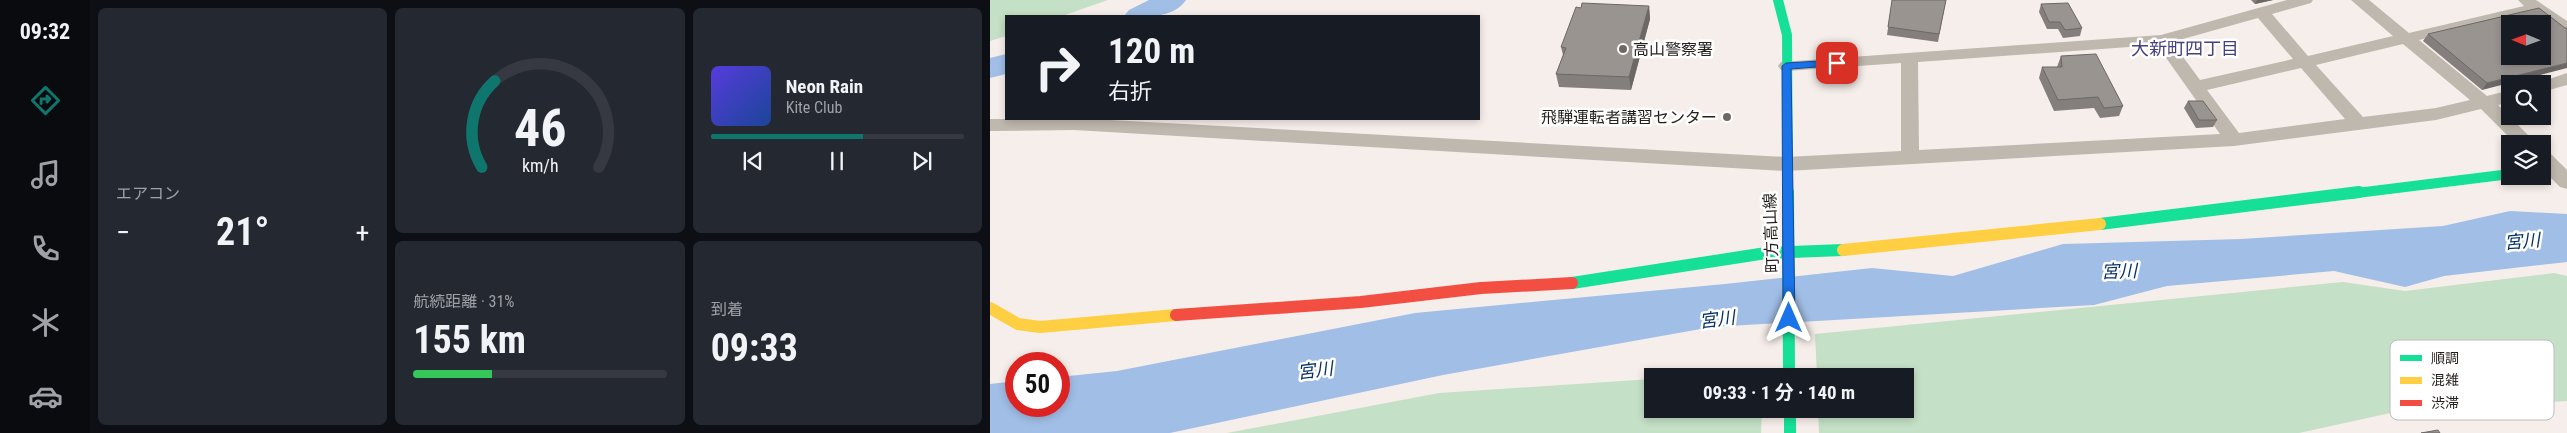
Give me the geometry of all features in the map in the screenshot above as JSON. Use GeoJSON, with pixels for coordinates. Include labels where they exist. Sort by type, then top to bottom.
{"type":"FeatureCollection","features":[{"type":"Feature","properties":{"kind":"street","name":"町方高山線"},"geometry":{"type":"LineString","coordinates":[[1778,0],[1787,35],[1786,164],[1789,368]]}},
{"type":"Feature","properties":{"kind":"street"},"geometry":{"type":"LineString","coordinates":[[1786,66],[2162,40],[2305,0]]}},
{"type":"Feature","properties":{"kind":"street"},"geometry":{"type":"LineString","coordinates":[[2359,0],[2485,103],[2519,135]]}},
{"type":"Feature","properties":{"kind":"street"},"geometry":{"type":"LineString","coordinates":[[2196,87],[2405,38],[2532,4],[2567,29]]}},
{"type":"Feature","properties":{"kind":"street"},"geometry":{"type":"LineString","coordinates":[[2261,12],[2359,124]]}},
{"type":"Feature","properties":{"kind":"street"},"geometry":{"type":"LineString","coordinates":[[2162,40],[2234,140]]}},
{"type":"Feature","properties":{"kind":"street"},"geometry":{"type":"LineString","coordinates":[[1909,58],[1910,157]]}},
{"type":"Feature","properties":{"kind":"street"},"geometry":{"type":"LineString","coordinates":[[2551,83],[2567,79]]}},
{"type":"Feature","properties":{"kind":"street"},"geometry":{"type":"LineString","coordinates":[[990,125],[1074,124],[1786,164],[2234,140],[2436,114],[2501,99]]}},
{"type":"Feature","properties":{"kind":"street"},"geometry":{"type":"LineString","coordinates":[[990,308],[1018,324],[1040,326],[1361,302],[1481,288],[1571,283],[1788,255],[2202,213],[2501,175]]}},
{"type":"Feature","properties":{"kind":"street"},"geometry":{"type":"LineString","coordinates":[[1790,418],[1790,433]]}},
{"type":"Feature","properties":{"kind":"green space"},"geometry":{"type":"Polygon","coordinates":[[[990,0],[1108,0],[1065,15],[1005,15],[1005,36],[990,41],[990,0]]]}},
{"type":"Feature","properties":{"kind":"green space"},"geometry":{"type":"Polygon","coordinates":[[[2554,273],[2567,276],[2567,401],[2554,402],[2554,340],[2390,340],[2390,413],[2299,433],[1819,433],[1818,418],[1914,418],[1914,368],[1817,368],[1815,334],[2343,282],[2405,291],[2554,273]]]}},
{"type":"Feature","properties":{"kind":"green space"},"geometry":{"type":"Polygon","coordinates":[[[1644,380],[1644,418],[1762,418],[1761,433],[1227,433],[1439,393],[1644,380]]]}},
{"type":"Feature","properties":{"kind":"water","name":"宮川"},"geometry":{"type":"Polygon","coordinates":[[[2510,211],[2567,214],[2567,262],[2444,276],[2405,287],[2334,271],[2167,286],[2094,305],[1712,327],[1443,375],[1170,433],[990,433],[990,384],[1005,382],[1005,417],[1070,417],[1070,376],[1117,371],[1415,313],[1725,284],[1872,268],[1953,276],[2063,244],[2241,239],[2443,226],[2510,211]]]}},
{"type":"Feature","properties":{"kind":"building"},"geometry":{"type":"Polygon","coordinates":[[[1892,0],[1946,0],[1939,34],[1888,27],[1892,0]]]}},
{"type":"Feature","properties":{"kind":"building"},"geometry":{"type":"Polygon","coordinates":[[[1582,3],[1649,6],[1629,77],[1556,74],[1566,48],[1561,47],[1576,7],[1581,8],[1582,3]]]}},
{"type":"Feature","properties":{"kind":"building"},"geometry":{"type":"Polygon","coordinates":[[[2068,3],[2082,28],[2065,30],[2060,22],[2049,22],[2041,4],[2068,3]]]}},
{"type":"Feature","properties":{"kind":"building"},"geometry":{"type":"Polygon","coordinates":[[[2539,8],[2548,15],[2509,15],[2539,8]]]}},
{"type":"Feature","properties":{"kind":"building"},"geometry":{"type":"Polygon","coordinates":[[[2501,17],[2501,65],[2551,65],[2551,17],[2567,28],[2567,63],[2519,75],[2501,75],[2501,80],[2487,83],[2428,34],[2501,17]]]}},
{"type":"Feature","properties":{"kind":"building"},"geometry":{"type":"Polygon","coordinates":[[[2096,54],[2123,106],[2104,108],[2098,97],[2058,100],[2042,67],[2062,67],[2061,56],[2096,54]]]}},
{"type":"Feature","properties":{"kind":"building"},"geometry":{"type":"Polygon","coordinates":[[[2188,101],[2203,101],[2217,120],[2199,120],[2188,101]]]}},
{"type":"Feature","properties":{"kind":"building"},"geometry":{"type":"Polygon","coordinates":[[[2438,430],[2440,433],[2421,433],[2438,430]]]}},
{"type":"Feature","properties":{"kind":"waterway"},"geometry":{"type":"LineString","coordinates":[[1141,15],[1172,0]]}},
{"type":"Feature","properties":{"kind":"waterway"},"geometry":{"type":"LineString","coordinates":[[990,68],[1005,64]]}},
{"type":"Feature","properties":{"kind":"traffic: fast"},"geometry":{"type":"LineString","coordinates":[[1778,0],[1787,35],[1789,368]]}},
{"type":"Feature","properties":{"kind":"traffic: fast"},"geometry":{"type":"LineString","coordinates":[[2100,224],[2501,175]]}},
{"type":"Feature","properties":{"kind":"traffic: fast"},"geometry":{"type":"LineString","coordinates":[[1572,283],[1766,253],[1843,250]]}},
{"type":"Feature","properties":{"kind":"traffic: fast"},"geometry":{"type":"LineString","coordinates":[[1790,418],[1790,433]]}},
{"type":"Feature","properties":{"kind":"traffic: slow"},"geometry":{"type":"LineString","coordinates":[[1843,250],[2100,224]]}},
{"type":"Feature","properties":{"kind":"traffic: slow"},"geometry":{"type":"LineString","coordinates":[[990,308],[1018,324],[1040,327],[1176,315]]}},
{"type":"Feature","properties":{"kind":"traffic: jam"},"geometry":{"type":"LineString","coordinates":[[1176,315],[1361,302],[1481,288],[1572,283]]}},
{"type":"Feature","properties":{"kind":"place","name":"高山警察署"},"geometry":{"type":"Point","coordinates":[1623,49]}},
{"type":"Feature","properties":{"kind":"place","name":"飛騨運転者講習センター"},"geometry":{"type":"Point","coordinates":[1727,117]}},
{"type":"Feature","properties":{"kind":"district","name":"大新町四丁目"},"geometry":{"type":"Point","coordinates":[2185,48]}},
{"type":"Feature","properties":{"kind":"route"},"geometry":{"type":"LineString","coordinates":[[1789,318],[1786,66],[1837,63]]}}]}
